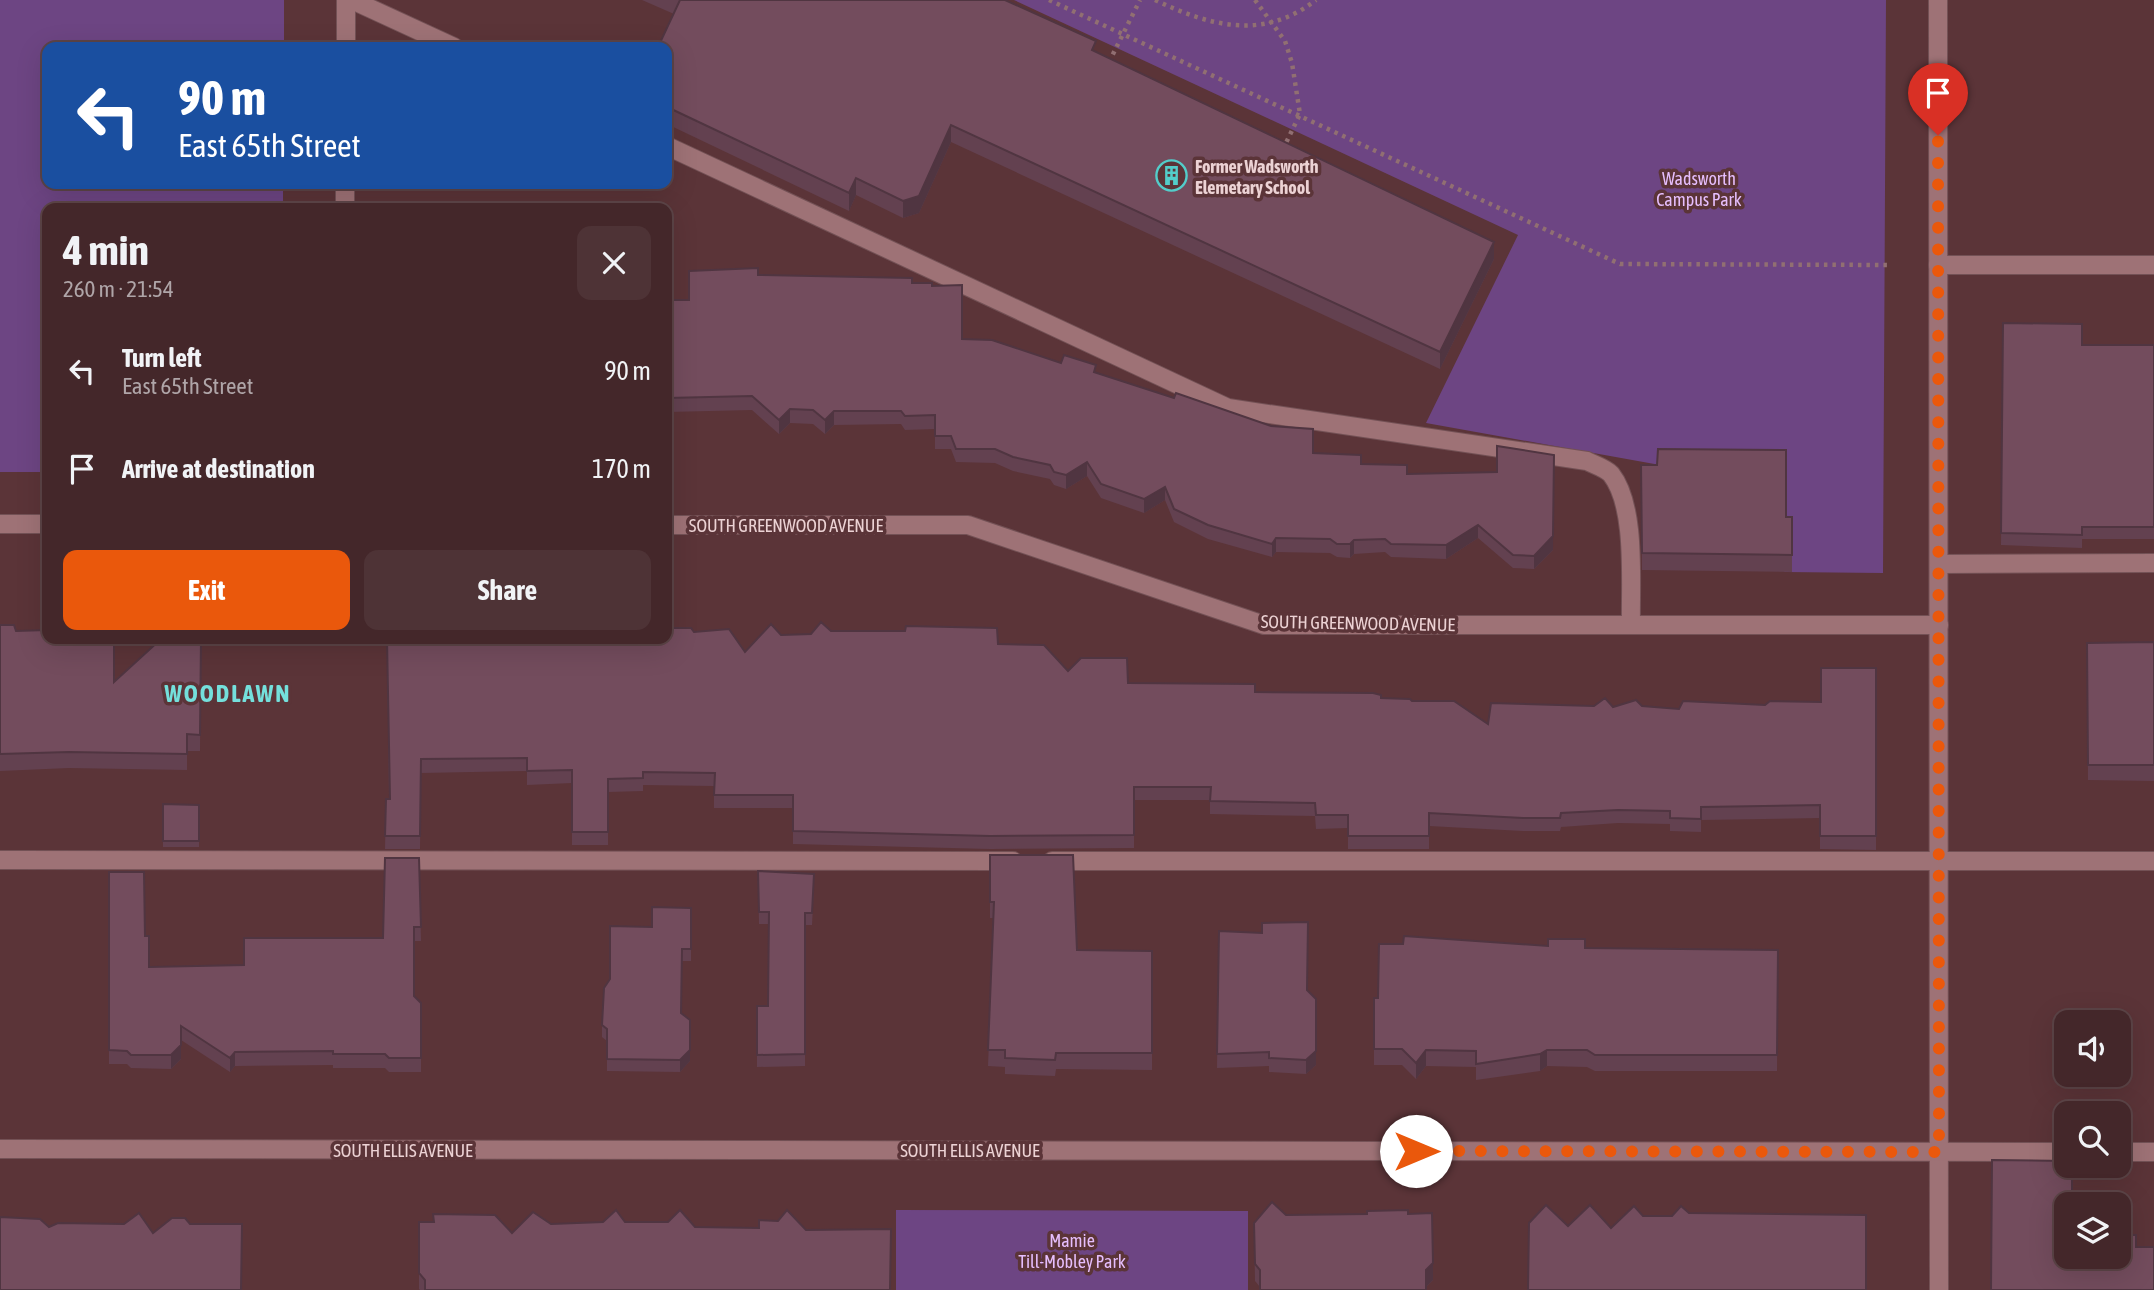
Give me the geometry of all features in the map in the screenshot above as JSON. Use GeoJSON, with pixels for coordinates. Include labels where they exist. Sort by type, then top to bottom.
{"type":"FeatureCollection","features":[{"type":"Feature","properties":{"kind":"street"},"geometry":{"type":"LineString","coordinates":[[346,0],[346,42]]}},
{"type":"Feature","properties":{"kind":"street"},"geometry":{"type":"LineString","coordinates":[[352,0],[443,42]]}},
{"type":"Feature","properties":{"kind":"street"},"geometry":{"type":"LineString","coordinates":[[1938,0],[1939,1290]]}},
{"type":"Feature","properties":{"kind":"street"},"geometry":{"type":"LineString","coordinates":[[672,148],[1228,408],[1587,461],[1609,472],[1619,487],[1625,508],[1631,625]]}},
{"type":"Feature","properties":{"kind":"street"},"geometry":{"type":"LineString","coordinates":[[1938,265],[2154,265]]}},
{"type":"Feature","properties":{"kind":"street"},"geometry":{"type":"LineString","coordinates":[[0,524],[42,524]]}},
{"type":"Feature","properties":{"kind":"street","name":"SOUTH GREENWOOD AVENUE"},"geometry":{"type":"LineString","coordinates":[[672,526],[968,525],[1264,625],[1938,625]]}},
{"type":"Feature","properties":{"kind":"street"},"geometry":{"type":"LineString","coordinates":[[1939,564],[2154,564]]}},
{"type":"Feature","properties":{"kind":"street"},"geometry":{"type":"LineString","coordinates":[[0,860],[2154,861]]}},
{"type":"Feature","properties":{"kind":"street","name":"SOUTH ELLIS AVENUE"},"geometry":{"type":"LineString","coordinates":[[0,1149],[2054,1152]]}},
{"type":"Feature","properties":{"kind":"street"},"geometry":{"type":"LineString","coordinates":[[2131,1152],[2154,1152]]}},
{"type":"Feature","properties":{"kind":"path"},"geometry":{"type":"LineString","coordinates":[[1049,0],[1620,264],[1891,265]]}},
{"type":"Feature","properties":{"kind":"path"},"geometry":{"type":"LineString","coordinates":[[1107,67],[1140,0]]}},
{"type":"Feature","properties":{"kind":"path"},"geometry":{"type":"LineString","coordinates":[[1155,0],[1217,25],[1273,22],[1316,0]]}},
{"type":"Feature","properties":{"kind":"path"},"geometry":{"type":"LineString","coordinates":[[1255,0],[1285,41],[1292,63],[1300,114],[1280,156]]}},
{"type":"Feature","properties":{"kind":"green space"},"geometry":{"type":"Polygon","coordinates":[[[0,0],[284,0],[284,42],[42,42],[42,189],[283,189],[283,203],[42,203],[42,472],[0,472],[0,0]]]}},
{"type":"Feature","properties":{"kind":"green space","name":"Wadsworth Campus Park"},"geometry":{"type":"Polygon","coordinates":[[[1014,0],[1886,0],[1883,573],[1785,572],[1660,465],[1426,423],[1518,235],[1014,0]]]}},
{"type":"Feature","properties":{"kind":"green space","name":"Mamie Till-Mobley Park"},"geometry":{"type":"Polygon","coordinates":[[[896,1210],[1248,1211],[1248,1290],[896,1290],[896,1210]]]}},
{"type":"Feature","properties":{"kind":"building","name":"Former Wadsworth Elemetary School"},"geometry":{"type":"Polygon","coordinates":[[[680,0],[1005,0],[1096,41],[1092,50],[1494,242],[1440,352],[951,125],[919,196],[903,201],[856,178],[849,193],[672,109],[672,42],[660,42],[680,0]]]}},
{"type":"Feature","properties":{"kind":"building"},"geometry":{"type":"Polygon","coordinates":[[[758,268],[758,275],[912,278],[912,283],[932,283],[932,286],[962,285],[962,339],[992,340],[1061,363],[1064,355],[1096,365],[1094,372],[1174,398],[1176,393],[1271,426],[1313,429],[1313,453],[1361,455],[1361,464],[1407,465],[1407,474],[1497,472],[1497,446],[1554,455],[1553,536],[1534,556],[1513,555],[1478,525],[1446,545],[1391,544],[1385,539],[1354,540],[1350,544],[1337,544],[1330,539],[1276,538],[1272,544],[1208,525],[1174,509],[1165,487],[1144,499],[1101,484],[1087,462],[1066,475],[1054,472],[1050,465],[1013,457],[995,449],[956,449],[951,436],[935,436],[935,415],[905,416],[901,411],[834,411],[825,420],[813,410],[790,409],[779,420],[752,396],[672,398],[672,300],[689,300],[689,271],[758,268]]]}},
{"type":"Feature","properties":{"kind":"building"},"geometry":{"type":"Polygon","coordinates":[[[2003,323],[2082,324],[2082,345],[2154,345],[2154,527],[2082,527],[2082,535],[2001,533],[2003,323]]]}},
{"type":"Feature","properties":{"kind":"building"},"geometry":{"type":"Polygon","coordinates":[[[1658,449],[1786,450],[1786,517],[1792,517],[1792,555],[1642,553],[1641,465],[1657,465],[1658,449]]]}},
{"type":"Feature","properties":{"kind":"building"},"geometry":{"type":"Polygon","coordinates":[[[821,622],[831,631],[905,631],[906,626],[997,628],[998,644],[1044,645],[1068,671],[1081,658],[1127,658],[1128,683],[1255,684],[1255,692],[1373,693],[1381,695],[1381,698],[1454,701],[1488,724],[1491,703],[1594,706],[1605,698],[1613,707],[1636,700],[1642,706],[1679,709],[1683,701],[1765,705],[1770,701],[1821,702],[1821,668],[1876,668],[1876,836],[1820,836],[1820,805],[1701,807],[1701,819],[1670,818],[1670,811],[1561,813],[1560,818],[1429,813],[1429,836],[1348,836],[1348,815],[1316,815],[1315,803],[1210,801],[1211,787],[1134,787],[1134,835],[990,836],[793,831],[793,795],[714,795],[715,773],[643,772],[643,778],[608,779],[608,832],[572,832],[572,770],[527,771],[527,758],[421,759],[420,836],[385,836],[386,799],[390,799],[387,644],[672,644],[672,628],[691,628],[694,632],[729,629],[745,652],[771,624],[781,635],[811,634],[821,622]]]}},
{"type":"Feature","properties":{"kind":"building"},"geometry":{"type":"Polygon","coordinates":[[[0,625],[14,625],[16,631],[42,630],[42,644],[114,644],[114,682],[156,644],[201,644],[200,735],[187,734],[187,754],[0,754],[0,625]]]}},
{"type":"Feature","properties":{"kind":"building"},"geometry":{"type":"Polygon","coordinates":[[[2154,642],[2154,765],[2088,765],[2087,643],[2154,642]]]}},
{"type":"Feature","properties":{"kind":"building"},"geometry":{"type":"Polygon","coordinates":[[[163,804],[199,805],[199,841],[163,841],[163,804]]]}},
{"type":"Feature","properties":{"kind":"building"},"geometry":{"type":"Polygon","coordinates":[[[990,855],[1073,855],[1077,950],[1152,951],[1152,1053],[1056,1053],[1055,1060],[1005,1058],[1005,1050],[988,1050],[994,902],[990,902],[990,855]]]}},
{"type":"Feature","properties":{"kind":"building"},"geometry":{"type":"Polygon","coordinates":[[[385,858],[419,858],[421,927],[414,927],[414,996],[421,1003],[421,1058],[389,1058],[385,1054],[333,1054],[333,1051],[235,1052],[230,1058],[181,1026],[181,1045],[171,1055],[131,1055],[127,1051],[109,1050],[109,872],[144,872],[145,936],[149,936],[149,967],[244,965],[244,938],[383,938],[385,858]]]}},
{"type":"Feature","properties":{"kind":"building"},"geometry":{"type":"Polygon","coordinates":[[[758,871],[814,874],[812,913],[805,913],[805,1054],[757,1055],[757,1006],[768,1006],[769,912],[759,912],[758,871]]]}},
{"type":"Feature","properties":{"kind":"building"},"geometry":{"type":"Polygon","coordinates":[[[652,907],[691,908],[691,949],[682,949],[681,1013],[690,1020],[690,1050],[680,1060],[607,1059],[607,1029],[602,1025],[604,988],[610,979],[610,926],[652,927],[652,907]]]}},
{"type":"Feature","properties":{"kind":"building"},"geometry":{"type":"Polygon","coordinates":[[[1308,922],[1307,990],[1316,999],[1316,1051],[1306,1060],[1269,1058],[1269,1052],[1217,1054],[1219,931],[1262,933],[1262,923],[1308,922]]]}},
{"type":"Feature","properties":{"kind":"building"},"geometry":{"type":"Polygon","coordinates":[[[1404,936],[1548,946],[1548,939],[1585,939],[1585,948],[1778,950],[1777,1055],[1595,1055],[1587,1050],[1547,1050],[1540,1054],[1476,1064],[1476,1051],[1426,1050],[1416,1063],[1402,1049],[1374,1049],[1374,998],[1378,998],[1379,944],[1403,944],[1404,936]]]}},
{"type":"Feature","properties":{"kind":"building"},"geometry":{"type":"Polygon","coordinates":[[[1992,1160],[2054,1161],[2054,1178],[2072,1178],[2072,1192],[2054,1192],[2054,1269],[2131,1269],[2131,1235],[2136,1235],[2136,1247],[2154,1247],[2154,1290],[1991,1290],[1992,1160]]]}},
{"type":"Feature","properties":{"kind":"building"},"geometry":{"type":"Polygon","coordinates":[[[1272,1202],[1286,1215],[1367,1214],[1367,1211],[1408,1210],[1408,1214],[1432,1213],[1433,1263],[1426,1270],[1426,1290],[1260,1290],[1260,1270],[1255,1264],[1254,1223],[1272,1202]]]}},
{"type":"Feature","properties":{"kind":"building"},"geometry":{"type":"Polygon","coordinates":[[[1546,1205],[1568,1226],[1590,1205],[1611,1228],[1634,1206],[1643,1216],[1672,1216],[1681,1206],[1689,1213],[1866,1215],[1866,1290],[1528,1290],[1529,1223],[1546,1205]]]}},
{"type":"Feature","properties":{"kind":"building"},"geometry":{"type":"Polygon","coordinates":[[[616,1210],[625,1222],[668,1222],[680,1210],[695,1227],[759,1228],[759,1220],[778,1221],[787,1210],[806,1230],[891,1229],[890,1290],[425,1290],[425,1280],[419,1273],[419,1222],[434,1222],[433,1214],[495,1215],[512,1233],[533,1212],[551,1224],[603,1222],[616,1210]]]}},
{"type":"Feature","properties":{"kind":"building"},"geometry":{"type":"Polygon","coordinates":[[[139,1213],[153,1233],[172,1218],[185,1218],[190,1224],[242,1224],[241,1290],[0,1290],[0,1217],[40,1219],[49,1227],[58,1223],[124,1224],[139,1213]]]}},
{"type":"Feature","properties":{"kind":"place","name":"Former Wadsworth Elemetary School"},"geometry":{"type":"Point","coordinates":[1172,176]}},
{"type":"Feature","properties":{"kind":"district","name":"WOODLAWN"},"geometry":{"type":"Point","coordinates":[228,693]}},
{"type":"Feature","properties":{"kind":"route"},"geometry":{"type":"LineString","coordinates":[[1416,1151],[1939,1152],[1938,135]]}}]}
